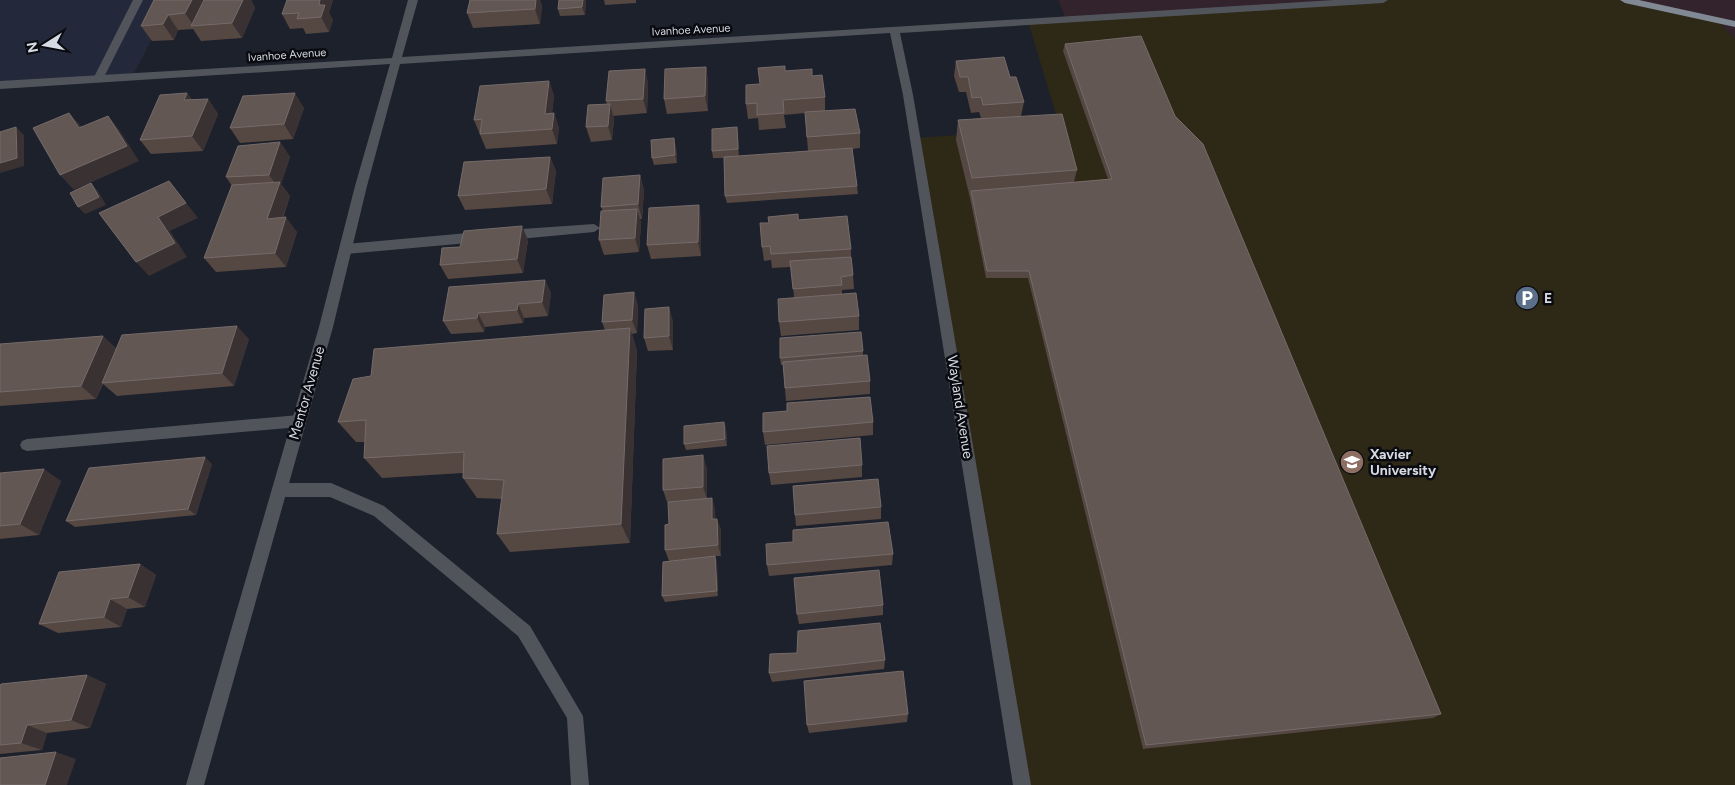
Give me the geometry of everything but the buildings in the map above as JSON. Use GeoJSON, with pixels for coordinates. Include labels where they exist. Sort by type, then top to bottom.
{"type":"FeatureCollection","features":[{"type":"Feature","properties":{"kind":"main road"},"geometry":{"type":"LineString","coordinates":[[1625,0],[1735,24]]}},
{"type":"Feature","properties":{"kind":"street"},"geometry":{"type":"LineString","coordinates":[[98,79],[138,0]]}},
{"type":"Feature","properties":{"kind":"street","name":"Mentor Avenue"},"geometry":{"type":"LineString","coordinates":[[195,785],[280,490],[413,0]]}},
{"type":"Feature","properties":{"kind":"street","name":"Ivanhoe Avenue"},"geometry":{"type":"LineString","coordinates":[[0,86],[1383,0]]}},
{"type":"Feature","properties":{"kind":"street","name":"Wayland Avenue"},"geometry":{"type":"LineString","coordinates":[[894,30],[908,95],[1022,785]]}},
{"type":"Feature","properties":{"kind":"street"},"geometry":{"type":"LineString","coordinates":[[346,249],[594,228]]}},
{"type":"Feature","properties":{"kind":"street"},"geometry":{"type":"LineString","coordinates":[[27,444],[299,421]]}},
{"type":"Feature","properties":{"kind":"street"},"geometry":{"type":"LineString","coordinates":[[280,490],[331,490],[379,511],[524,631],[575,716],[580,785]]}},
{"type":"Feature","properties":{"kind":"shaded area"},"geometry":{"type":"Polygon","coordinates":[[[0,0],[172,0],[132,77],[0,85],[0,0]]]}},
{"type":"Feature","properties":{"kind":"shaded area"},"geometry":{"type":"Polygon","coordinates":[[[1058,0],[1383,0],[1066,19],[1058,0]]]}},
{"type":"Feature","properties":{"kind":"shaded area","name":"Xavier University"},"geometry":{"type":"Polygon","coordinates":[[[1383,0],[1625,0],[1717,20],[1735,39],[1735,785],[1022,785],[915,138],[1060,128],[1028,21],[1383,0]]]}},
{"type":"Feature","properties":{"kind":"shaded area"},"geometry":{"type":"Polygon","coordinates":[[[1625,0],[1735,0],[1735,39],[1716,20],[1625,0]]]}},
{"type":"Feature","properties":{"kind":"place","name":"E"},"geometry":{"type":"Point","coordinates":[1527,298]}},
{"type":"Feature","properties":{"kind":"place","name":"Xavier University"},"geometry":{"type":"Point","coordinates":[1352,462]}}]}
